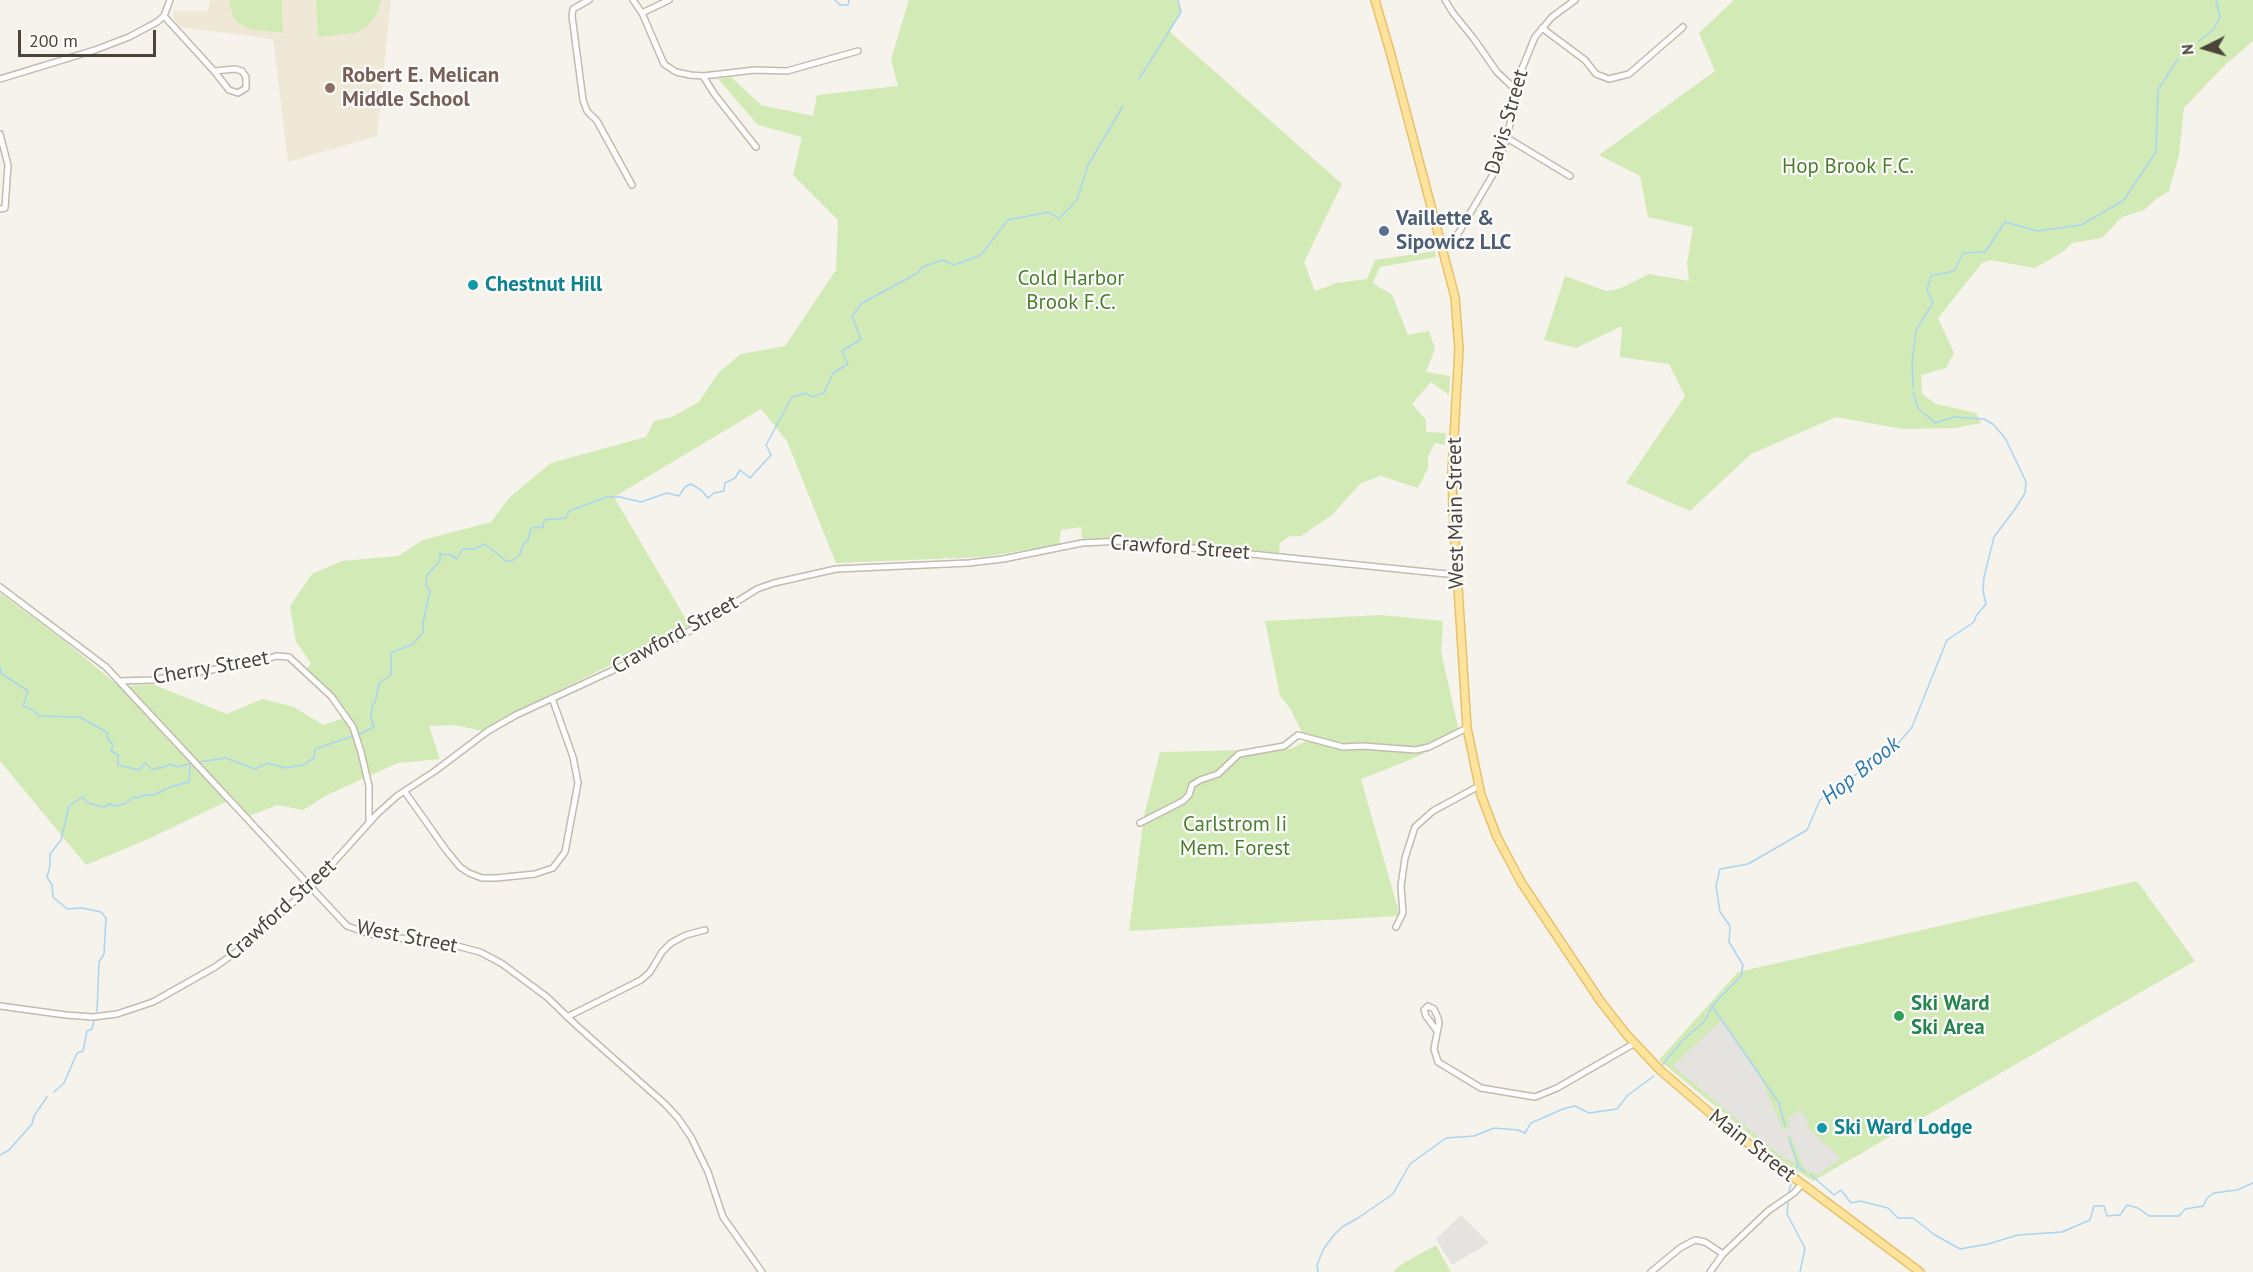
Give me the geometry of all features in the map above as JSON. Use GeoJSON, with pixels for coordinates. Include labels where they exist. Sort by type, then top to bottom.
{"type":"FeatureCollection","features":[{"type":"Feature","properties":{"kind":"main road","name":"West Main Street"},"geometry":{"type":"LineString","coordinates":[[1375,0],[1455,297],[1458,325],[1458,370],[1452,472],[1457,575],[1467,728],[1479,786],[1497,837],[1514,871],[1601,1002]]}},
{"type":"Feature","properties":{"kind":"main road","name":"Main Street"},"geometry":{"type":"LineString","coordinates":[[1601,1002],[1660,1070],[1705,1109],[1920,1272]]}},
{"type":"Feature","properties":{"kind":"street"},"geometry":{"type":"LineString","coordinates":[[0,79],[111,44],[149,27],[164,16],[170,0]]}},
{"type":"Feature","properties":{"kind":"street"},"geometry":{"type":"LineString","coordinates":[[589,0],[573,9],[572,16],[583,100],[587,111],[597,121],[632,185]]}},
{"type":"Feature","properties":{"kind":"street"},"geometry":{"type":"LineString","coordinates":[[633,0],[642,13],[664,64],[676,72],[703,76],[755,70],[787,71],[858,51]]}},
{"type":"Feature","properties":{"kind":"street"},"geometry":{"type":"LineString","coordinates":[[642,13],[669,0]]}},
{"type":"Feature","properties":{"kind":"street"},"geometry":{"type":"LineString","coordinates":[[1445,0],[1497,72],[1516,90]]}},
{"type":"Feature","properties":{"kind":"street","name":"Davis Street"},"geometry":{"type":"LineString","coordinates":[[1442,249],[1452,244],[1489,184],[1507,138],[1516,90],[1530,48],[1542,27],[1575,0]]}},
{"type":"Feature","properties":{"kind":"street"},"geometry":{"type":"LineString","coordinates":[[164,16],[231,92],[238,93],[246,88],[246,77],[242,71],[235,69],[214,71]]}},
{"type":"Feature","properties":{"kind":"street"},"geometry":{"type":"LineString","coordinates":[[1542,27],[1585,60],[1596,74],[1609,79],[1629,74],[1683,27]]}},
{"type":"Feature","properties":{"kind":"street"},"geometry":{"type":"LineString","coordinates":[[703,76],[756,147]]}},
{"type":"Feature","properties":{"kind":"street"},"geometry":{"type":"LineString","coordinates":[[0,134],[2,149],[8,165],[3,208]]}},
{"type":"Feature","properties":{"kind":"street"},"geometry":{"type":"LineString","coordinates":[[1507,138],[1570,176]]}},
{"type":"Feature","properties":{"kind":"street","name":"Crawford Street"},"geometry":{"type":"LineString","coordinates":[[0,1006],[86,1017],[117,1014],[146,1005],[231,957],[310,888],[369,822],[393,799],[495,727],[620,667],[692,629],[757,589],[836,569],[969,563],[1003,559],[1082,543],[1123,541],[1457,575]]}},
{"type":"Feature","properties":{"kind":"street","name":"West Street"},"geometry":{"type":"LineString","coordinates":[[0,587],[89,653],[120,681],[343,923],[356,930],[374,935],[462,947],[491,957],[547,997],[665,1104],[686,1129],[708,1172],[723,1217],[762,1272]]}},
{"type":"Feature","properties":{"kind":"street","name":"Cherry Street"},"geometry":{"type":"LineString","coordinates":[[120,681],[152,680],[258,662],[276,656],[289,657],[331,696],[353,727],[362,752],[369,786],[369,822]]}},
{"type":"Feature","properties":{"kind":"street"},"geometry":{"type":"LineString","coordinates":[[405,792],[446,850],[460,867],[469,873],[482,878],[496,878],[535,874],[553,867],[565,852],[578,783],[573,757],[552,698]]}},
{"type":"Feature","properties":{"kind":"street"},"geometry":{"type":"LineString","coordinates":[[1140,824],[1183,801],[1189,795],[1192,785],[1218,774],[1239,754],[1267,751],[1284,746],[1298,735],[1343,747],[1363,746],[1416,750],[1429,747],[1467,728]]}},
{"type":"Feature","properties":{"kind":"street"},"geometry":{"type":"LineString","coordinates":[[1396,927],[1403,913],[1401,886],[1405,858],[1415,827],[1433,811],[1479,786]]}},
{"type":"Feature","properties":{"kind":"street"},"geometry":{"type":"LineString","coordinates":[[567,1017],[640,980],[650,972],[662,952],[671,943],[686,935],[705,930]]}},
{"type":"Feature","properties":{"kind":"street"},"geometry":{"type":"LineString","coordinates":[[1437,1031],[1434,1049],[1438,1062],[1480,1088],[1535,1097],[1557,1088],[1635,1043]]}},
{"type":"Feature","properties":{"kind":"street"},"geometry":{"type":"LineString","coordinates":[[1710,1272],[1723,1254],[1768,1211],[1794,1193],[1802,1184]]}},
{"type":"Feature","properties":{"kind":"street"},"geometry":{"type":"LineString","coordinates":[[1651,1272],[1680,1248],[1695,1240],[1706,1242],[1723,1254]]}},
{"type":"Feature","properties":{"kind":"shaded area","name":"Robert E. Melican Middle School"},"geometry":{"type":"Polygon","coordinates":[[[210,0],[391,0],[377,136],[288,162],[273,39],[180,27],[175,21],[173,11],[208,11],[210,0]]]}},
{"type":"Feature","properties":{"kind":"shaded area"},"geometry":{"type":"Polygon","coordinates":[[[1722,1019],[1761,1078],[1783,1130],[1790,1127],[1788,1118],[1799,1110],[1809,1121],[1806,1126],[1841,1159],[1817,1175],[1804,1169],[1791,1136],[1787,1137],[1796,1163],[1783,1158],[1673,1066],[1722,1019]]]}},
{"type":"Feature","properties":{"kind":"shaded area"},"geometry":{"type":"Polygon","coordinates":[[[1461,1215],[1489,1243],[1452,1265],[1436,1239],[1461,1215]]]}},
{"type":"Feature","properties":{"kind":"green space"},"geometry":{"type":"Polygon","coordinates":[[[229,0],[282,0],[283,33],[249,29],[238,23],[233,16],[229,0]]]}},
{"type":"Feature","properties":{"kind":"green space"},"geometry":{"type":"Polygon","coordinates":[[[316,0],[381,0],[376,16],[365,28],[356,33],[318,37],[316,0]]]}},
{"type":"Feature","properties":{"kind":"green space","name":"Cold Harbor Brook F.C."},"geometry":{"type":"Polygon","coordinates":[[[909,0],[1178,0],[1181,12],[1170,32],[1342,184],[1304,262],[1315,291],[1337,283],[1367,279],[1375,260],[1435,251],[1436,257],[1380,267],[1373,283],[1392,295],[1408,335],[1429,331],[1435,349],[1426,372],[1450,376],[1449,395],[1431,382],[1412,404],[1426,420],[1426,432],[1446,433],[1445,445],[1435,443],[1428,456],[1428,468],[1418,488],[1381,476],[1361,483],[1332,515],[1301,536],[1290,536],[1280,543],[1279,553],[1129,537],[1082,539],[1081,527],[1061,530],[1059,545],[982,557],[836,563],[787,441],[761,409],[614,497],[690,626],[503,718],[483,731],[454,725],[429,726],[440,759],[398,763],[327,795],[303,810],[277,805],[249,816],[232,799],[146,840],[86,865],[0,761],[0,593],[63,640],[120,687],[152,684],[227,714],[262,699],[294,707],[323,725],[350,716],[306,670],[311,663],[296,642],[290,606],[312,574],[342,561],[398,556],[423,540],[491,522],[510,497],[551,463],[646,437],[654,421],[672,417],[699,402],[719,372],[741,354],[785,346],[836,270],[838,220],[793,175],[802,137],[758,125],[718,79],[731,77],[761,105],[813,116],[817,95],[898,86],[891,59],[909,0]]]}},
{"type":"Feature","properties":{"kind":"green space","name":"Hop Brook F.C."},"geometry":{"type":"Polygon","coordinates":[[[1734,0],[2253,0],[2253,41],[2224,66],[2184,108],[2179,155],[2169,191],[2144,210],[2122,217],[2102,238],[2072,243],[2064,251],[2035,268],[1990,260],[1982,263],[1938,318],[1954,353],[1946,368],[1921,375],[1922,394],[1936,404],[1976,413],[1981,423],[1955,428],[1903,429],[1836,417],[1751,454],[1690,511],[1626,483],[1685,396],[1669,364],[1620,357],[1622,326],[1576,348],[1544,340],[1565,276],[1606,291],[1619,289],[1649,274],[1689,281],[1687,263],[1693,227],[1648,217],[1640,176],[1599,155],[1715,71],[1699,33],[1734,0]]]}},
{"type":"Feature","properties":{"kind":"green space","name":"Carlstrom Ii Mem. Forest"},"geometry":{"type":"Polygon","coordinates":[[[1380,615],[1443,621],[1441,651],[1460,736],[1412,759],[1361,779],[1400,916],[1129,931],[1144,816],[1160,752],[1291,749],[1306,741],[1290,708],[1280,696],[1265,621],[1380,615]]]}},
{"type":"Feature","properties":{"kind":"green space","name":"Ski Ward Ski Area"},"geometry":{"type":"Polygon","coordinates":[[[2137,881],[2195,961],[1813,1181],[1782,1161],[1659,1060],[1738,972],[2137,881]]]}},
{"type":"Feature","properties":{"kind":"green space"},"geometry":{"type":"Polygon","coordinates":[[[1436,1245],[1451,1272],[1393,1272],[1402,1264],[1436,1245]]]}},
{"type":"Feature","properties":{"kind":"waterway"},"geometry":{"type":"LineString","coordinates":[[835,0],[840,5],[848,5],[849,0]]}},
{"type":"Feature","properties":{"kind":"waterway"},"geometry":{"type":"LineString","coordinates":[[1139,79],[1181,12],[1178,0]]}},
{"type":"Feature","properties":{"kind":"waterway","name":"Hop Brook"},"geometry":{"type":"LineString","coordinates":[[2199,41],[2214,29],[2220,17],[2216,0]]}},
{"type":"Feature","properties":{"kind":"waterway","name":"Hop Brook"},"geometry":{"type":"LineString","coordinates":[[1913,387],[1912,363],[1916,330],[1933,303],[1927,290],[1931,276],[1954,271],[1963,253],[1985,252],[2005,222],[2037,231],[2081,225],[2123,201],[2156,152],[2158,90],[2178,59]]}},
{"type":"Feature","properties":{"kind":"waterway"},"geometry":{"type":"LineString","coordinates":[[358,735],[374,727],[371,718],[372,707],[379,683],[391,675],[391,653],[413,644],[423,632],[430,591],[426,585],[427,575],[440,561],[440,554],[450,555],[457,559],[462,549],[474,549],[485,544],[506,561],[512,561],[520,554],[523,545],[528,540],[531,528],[543,527],[544,520],[566,518],[569,511],[607,497],[620,497],[641,502],[667,493],[679,496],[685,487],[691,484],[708,498],[714,493],[724,491],[725,483],[735,478],[740,470],[750,478],[771,455],[766,445],[792,397],[806,393],[812,397],[824,393],[833,373],[848,364],[842,351],[861,339],[852,316],[862,303],[918,273],[922,267],[943,260],[954,265],[981,255],[1008,220],[1049,212],[1059,219],[1077,200],[1088,165],[1123,106]]}},
{"type":"Feature","properties":{"kind":"waterway","name":"Hop Brook"},"geometry":{"type":"LineString","coordinates":[[1785,1126],[1779,1103],[1712,1006],[1741,976],[1743,965],[1729,942],[1730,926],[1720,912],[1716,886],[1720,869],[1748,864],[1807,830],[1820,800],[1897,745],[1912,727],[1947,640],[1974,622],[1986,604],[1983,591],[1984,577],[1994,537],[2025,493],[2026,482],[2020,469],[2005,438],[1993,424],[1984,419],[1954,417],[1935,423],[1918,408],[1913,392]]}},
{"type":"Feature","properties":{"kind":"waterway"},"geometry":{"type":"LineString","coordinates":[[0,667],[2,674],[28,691],[23,706],[34,710],[38,716],[80,717],[108,733],[107,738],[113,745],[111,751],[118,755],[118,765],[139,770],[145,763],[152,769],[170,764],[177,767],[190,764],[189,782],[170,787],[154,795],[134,797],[124,804],[116,806],[109,804],[104,807],[88,803],[82,797],[69,806],[61,840],[50,854],[47,877],[52,885],[53,897],[67,909],[82,908],[101,912],[106,918],[104,954],[99,962],[97,1011]]}},
{"type":"Feature","properties":{"kind":"waterway"},"geometry":{"type":"LineString","coordinates":[[198,762],[226,758],[255,769],[268,763],[285,768],[303,765],[314,758],[315,749],[353,736]]}},
{"type":"Feature","properties":{"kind":"waterway"},"geometry":{"type":"LineString","coordinates":[[1663,1064],[1683,1040],[1705,1021],[1712,1006]]}},
{"type":"Feature","properties":{"kind":"waterway"},"geometry":{"type":"LineString","coordinates":[[54,1092],[64,1083],[77,1053],[83,1051],[87,1031],[92,1029],[94,1020]]}},
{"type":"Feature","properties":{"kind":"waterway"},"geometry":{"type":"LineString","coordinates":[[1318,1272],[1317,1265],[1323,1250],[1333,1236],[1342,1227],[1393,1194],[1410,1164],[1446,1138],[1474,1136],[1494,1128],[1518,1130],[1525,1133],[1531,1123],[1575,1106],[1589,1113],[1617,1109],[1628,1095],[1654,1076]]}},
{"type":"Feature","properties":{"kind":"waterway"},"geometry":{"type":"LineString","coordinates":[[0,1155],[9,1150],[32,1124],[34,1116],[47,1097]]}},
{"type":"Feature","properties":{"kind":"waterway","name":"Hop Brook"},"geometry":{"type":"LineString","coordinates":[[1789,1138],[1798,1164],[1795,1173]]}},
{"type":"Feature","properties":{"kind":"waterway"},"geometry":{"type":"LineString","coordinates":[[1799,1166],[1804,1172]]}},
{"type":"Feature","properties":{"kind":"waterway"},"geometry":{"type":"LineString","coordinates":[[1811,1175],[1834,1195],[1841,1190],[1851,1203],[1860,1201],[1888,1208],[1898,1218],[1913,1218],[1935,1235],[1960,1249],[2018,1235],[2062,1232],[2090,1220],[2094,1206],[2104,1206],[2107,1216],[2120,1215],[2127,1205],[2138,1208],[2149,1216],[2179,1216],[2185,1209],[2203,1206],[2207,1198],[2214,1193],[2237,1190],[2253,1183]]}},
{"type":"Feature","properties":{"kind":"waterway","name":"Hop Brook"},"geometry":{"type":"LineString","coordinates":[[1789,1191],[1791,1184]]}},
{"type":"Feature","properties":{"kind":"waterway","name":"Hop Brook"},"geometry":{"type":"LineString","coordinates":[[1788,1203],[1787,1214],[1805,1248],[1800,1272]]}},
{"type":"Feature","properties":{"kind":"place","name":"Robert E. Melican Middle School"},"geometry":{"type":"Point","coordinates":[330,88]}},
{"type":"Feature","properties":{"kind":"place","name":"Vaillette & Sipowicz LLC"},"geometry":{"type":"Point","coordinates":[1384,231]}},
{"type":"Feature","properties":{"kind":"place","name":"Chestnut Hill"},"geometry":{"type":"Point","coordinates":[473,285]}},
{"type":"Feature","properties":{"kind":"place","name":"Ski Ward Ski Area"},"geometry":{"type":"Point","coordinates":[1899,1016]}},
{"type":"Feature","properties":{"kind":"place","name":"Ski Ward Lodge"},"geometry":{"type":"Point","coordinates":[1822,1128]}}]}
